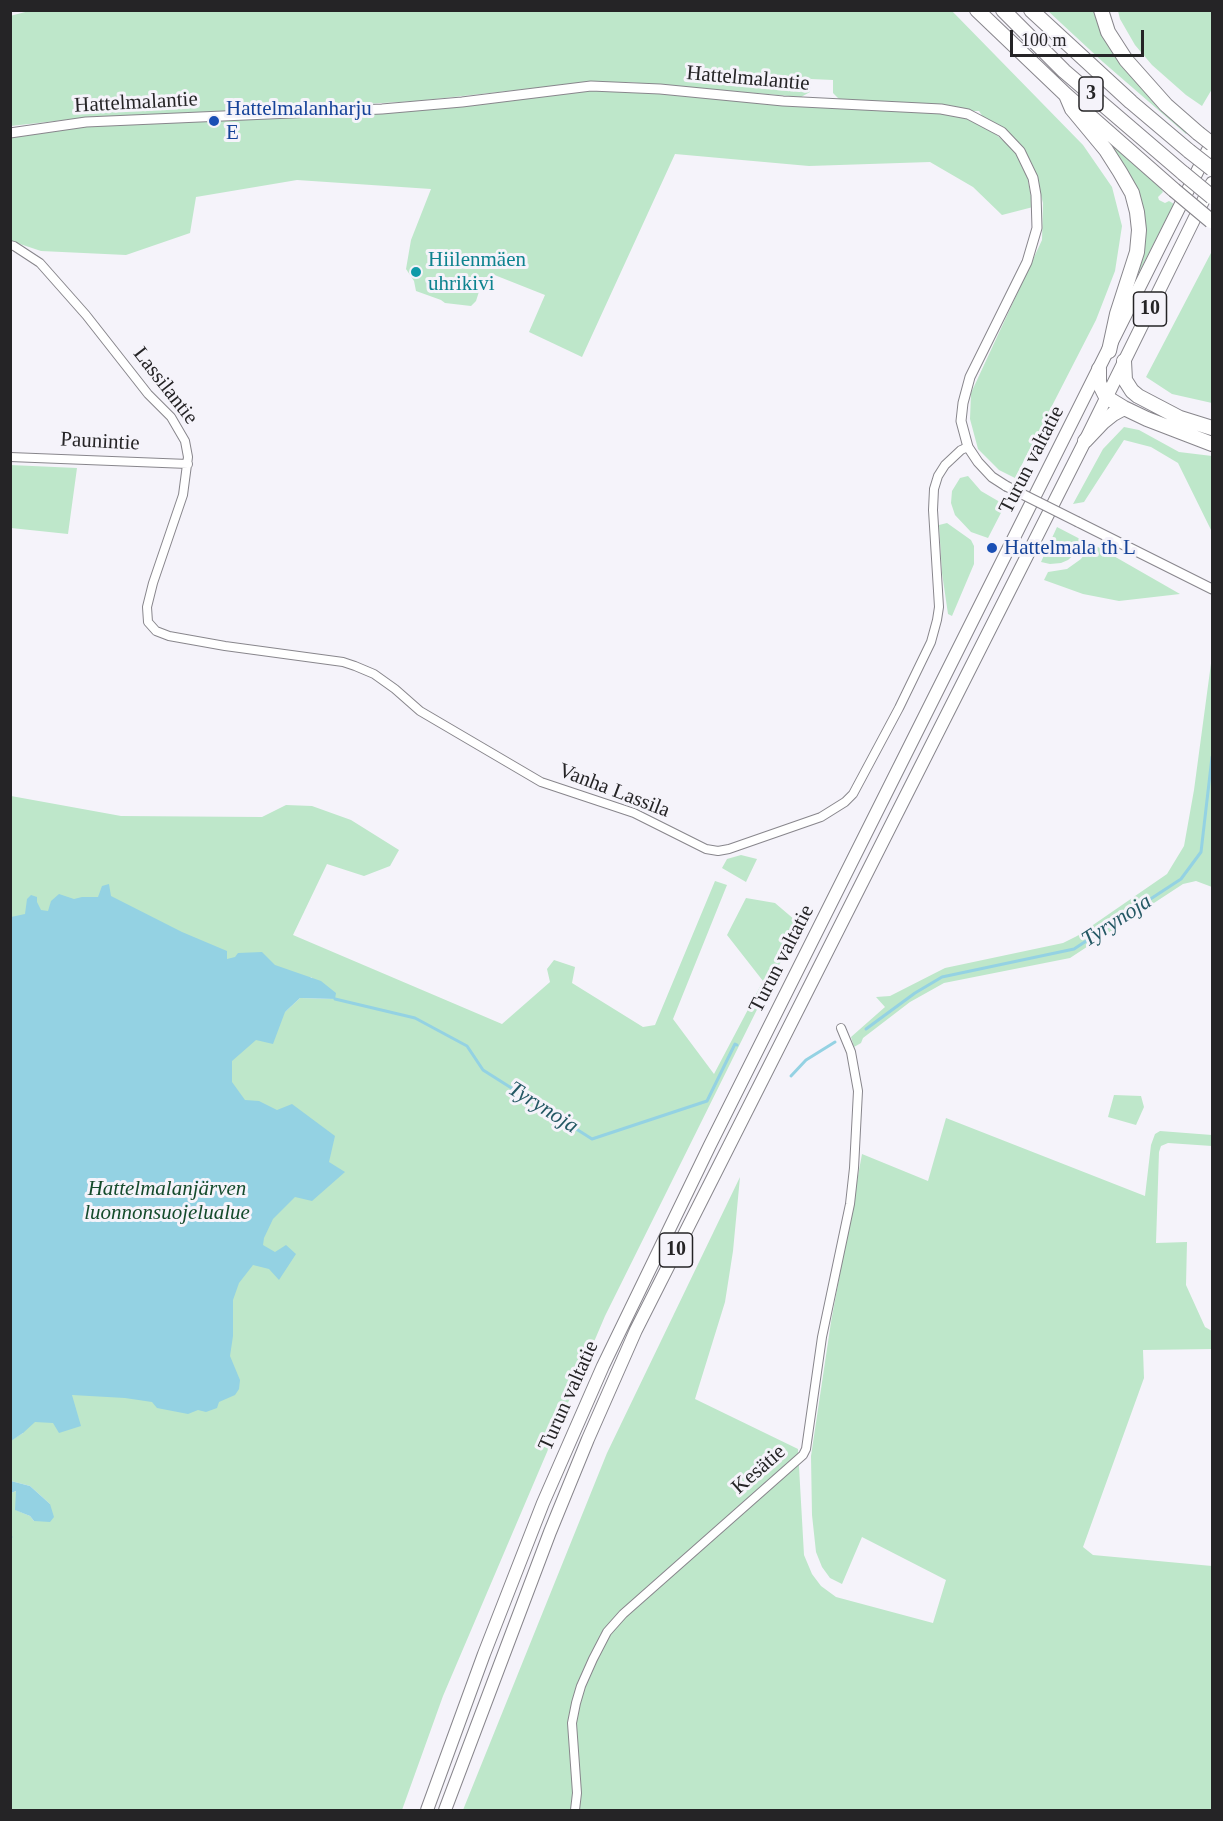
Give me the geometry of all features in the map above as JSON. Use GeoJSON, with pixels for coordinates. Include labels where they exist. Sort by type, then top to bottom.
{"type":"FeatureCollection","features":[{"type":"Feature","properties":{"kind":"highway"},"geometry":{"type":"LineString","coordinates":[[977,10],[1066,95],[1211,221]]}},
{"type":"Feature","properties":{"kind":"highway","name":"3"},"geometry":{"type":"LineString","coordinates":[[1003,10],[1064,71],[1212,197]]}},
{"type":"Feature","properties":{"kind":"highway","name":"3"},"geometry":{"type":"LineString","coordinates":[[1031,10],[1131,102],[1212,169]]}},
{"type":"Feature","properties":{"kind":"highway"},"geometry":{"type":"LineString","coordinates":[[1101,10],[1108,32],[1126,60],[1167,105],[1212,143]]}},
{"type":"Feature","properties":{"kind":"highway"},"geometry":{"type":"LineString","coordinates":[[1066,95],[1072,109],[1106,150],[1120,172],[1132,193],[1137,212],[1139,230],[1137,252],[1117,314],[1109,351]]}},
{"type":"Feature","properties":{"kind":"highway","name":"Turun valtatie"},"geometry":{"type":"LineString","coordinates":[[427,1810],[543,1503],[603,1366],[715,1135],[1212,143]]}},
{"type":"Feature","properties":{"kind":"highway","name":"Turun valtatie"},"geometry":{"type":"LineString","coordinates":[[445,1810],[546,1543],[636,1330],[1085,441],[1212,183]]}},
{"type":"Feature","properties":{"kind":"highway"},"geometry":{"type":"LineString","coordinates":[[1124,361],[1125,380],[1131,391],[1180,418],[1212,428]]}},
{"type":"Feature","properties":{"kind":"highway"},"geometry":{"type":"LineString","coordinates":[[1099,369],[1099,383],[1106,397],[1176,432],[1212,444]]}},
{"type":"Feature","properties":{"kind":"highway"},"geometry":{"type":"LineString","coordinates":[[1085,441],[1102,422],[1124,408]]}},
{"type":"Feature","properties":{"kind":"highway"},"geometry":{"type":"LineString","coordinates":[[421,1810],[438,1779]]}},
{"type":"Feature","properties":{"kind":"street","name":"Hattelmalantie"},"geometry":{"type":"LineString","coordinates":[[10,133],[86,122],[381,109],[462,102],[591,86],[940,109],[968,114],[1002,132],[1020,151],[1033,178],[1038,212],[1037,228],[1027,262],[970,377],[961,421],[968,447],[985,471],[1006,486],[1212,589]]}},
{"type":"Feature","properties":{"kind":"street","name":"Lassilantie"},"geometry":{"type":"LineString","coordinates":[[10,245],[40,263],[86,315],[148,394],[171,417],[187,447],[188,464],[183,495],[147,607],[148,622]]}},
{"type":"Feature","properties":{"kind":"street","name":"Vanha Lassila"},"geometry":{"type":"LineString","coordinates":[[148,622],[156,631],[169,636],[343,662],[355,666],[374,674],[420,711],[541,782],[634,813],[706,849],[729,849],[821,817],[845,802],[853,794],[931,642],[939,607],[933,510],[934,489],[945,465],[961,450],[968,447]]}},
{"type":"Feature","properties":{"kind":"street","name":"Paunintie"},"geometry":{"type":"LineString","coordinates":[[10,457],[188,464]]}},
{"type":"Feature","properties":{"kind":"street","name":"Kesätie"},"geometry":{"type":"LineString","coordinates":[[575,1810],[572,1723],[581,1686],[607,1632],[637,1601],[803,1455],[806,1449],[822,1337],[850,1204],[854,1168],[858,1091],[851,1052],[841,1028]]}},
{"type":"Feature","properties":{"kind":"green space"},"geometry":{"type":"Polygon","coordinates":[[[33,10],[952,11],[1083,145],[1112,187],[1122,226],[1115,271],[1096,320],[1015,478],[999,470],[978,449],[970,419],[971,393],[1042,240],[1043,203],[1033,166],[1022,147],[1004,128],[983,117],[979,111],[954,106],[839,99],[833,93],[833,80],[811,79],[810,92],[801,97],[627,82],[590,82],[417,101],[83,118],[11,126],[10,16],[33,10]]]}},
{"type":"Feature","properties":{"kind":"green space"},"geometry":{"type":"Polygon","coordinates":[[[1048,11],[1097,11],[1106,40],[1121,66],[1189,130],[1186,134],[1103,62],[1048,11]]]}},
{"type":"Feature","properties":{"kind":"green space"},"geometry":{"type":"Polygon","coordinates":[[[1118,11],[1212,11],[1212,89],[1202,106],[1152,65],[1135,45],[1118,11]]]}},
{"type":"Feature","properties":{"kind":"green space"},"geometry":{"type":"Polygon","coordinates":[[[590,90],[791,105],[933,112],[963,117],[993,132],[1013,149],[1026,170],[1033,207],[1002,215],[973,187],[930,162],[809,166],[675,154],[582,357],[529,332],[545,295],[492,274],[483,279],[476,301],[471,306],[445,303],[416,291],[414,281],[406,269],[411,240],[431,189],[297,180],[196,197],[190,233],[126,255],[41,251],[11,241],[11,137],[84,127],[590,90]]]}},
{"type":"Feature","properties":{"kind":"green space"},"geometry":{"type":"Polygon","coordinates":[[[1102,136],[1156,181],[1163,192],[1158,197],[1159,200],[1174,204],[1138,274],[1136,273],[1143,223],[1102,136]]]}},
{"type":"Feature","properties":{"kind":"green space"},"geometry":{"type":"Polygon","coordinates":[[[1212,251],[1212,403],[1172,394],[1146,377],[1212,251]]]}},
{"type":"Feature","properties":{"kind":"green space"},"geometry":{"type":"Polygon","coordinates":[[[1124,427],[1139,430],[1179,452],[1212,456],[1212,532],[1178,463],[1151,447],[1124,440],[1084,502],[1073,504],[1103,449],[1124,427]]]}},
{"type":"Feature","properties":{"kind":"green space"},"geometry":{"type":"Polygon","coordinates":[[[10,465],[77,468],[68,534],[11,528],[10,465]]]}},
{"type":"Feature","properties":{"kind":"green space"},"geometry":{"type":"Polygon","coordinates":[[[968,476],[981,491],[1005,505],[988,538],[971,532],[955,515],[951,503],[952,491],[960,478],[968,476]]]}},
{"type":"Feature","properties":{"kind":"green space"},"geometry":{"type":"Polygon","coordinates":[[[947,523],[971,540],[974,546],[974,564],[952,616],[948,614],[942,573],[939,525],[947,523]]]}},
{"type":"Feature","properties":{"kind":"green space"},"geometry":{"type":"Polygon","coordinates":[[[1057,527],[1083,542],[1078,551],[1068,560],[1050,564],[1041,562],[1057,527]]]}},
{"type":"Feature","properties":{"kind":"green space"},"geometry":{"type":"Polygon","coordinates":[[[1091,543],[1180,594],[1119,601],[1083,594],[1044,580],[1048,572],[1067,569],[1081,559],[1091,543]]]}},
{"type":"Feature","properties":{"kind":"green space"},"geometry":{"type":"Polygon","coordinates":[[[1212,656],[1212,887],[1196,881],[1183,884],[1070,958],[944,983],[910,1002],[854,1047],[851,1037],[885,1007],[876,997],[890,996],[945,968],[1063,943],[1077,936],[1167,874],[1184,846],[1212,656]]]}},
{"type":"Feature","properties":{"kind":"green space"},"geometry":{"type":"Polygon","coordinates":[[[11,796],[121,816],[262,817],[286,805],[312,806],[351,820],[399,850],[390,866],[364,876],[327,864],[293,935],[502,1024],[550,982],[547,969],[554,960],[575,967],[572,983],[643,1027],[655,1025],[715,881],[727,885],[673,1019],[714,1074],[763,981],[727,935],[746,898],[775,903],[795,920],[794,935],[605,1316],[443,1696],[402,1810],[11,1810],[11,1493],[16,1491],[16,1510],[30,1516],[34,1521],[50,1504],[30,1486],[11,1481],[10,1441],[23,1433],[10,1427],[11,796]],[[311,977],[285,1012],[300,998],[335,999],[311,977]]]}},
{"type":"Feature","properties":{"kind":"green space"},"geometry":{"type":"Polygon","coordinates":[[[741,855],[757,859],[746,882],[722,868],[727,859],[741,855]]]}},
{"type":"Feature","properties":{"kind":"green space"},"geometry":{"type":"Polygon","coordinates":[[[1114,1095],[1141,1096],[1144,1107],[1136,1125],[1108,1117],[1114,1095]]]}},
{"type":"Feature","properties":{"kind":"green space"},"geometry":{"type":"Polygon","coordinates":[[[946,1118],[1145,1196],[1151,1145],[1155,1134],[1160,1131],[1212,1135],[1212,1146],[1168,1143],[1161,1146],[1156,1243],[1187,1242],[1186,1285],[1205,1327],[1212,1331],[1212,1349],[1143,1350],[1144,1378],[1083,1547],[1093,1555],[1212,1566],[1212,1810],[463,1810],[607,1453],[740,1177],[733,1251],[725,1302],[695,1399],[798,1449],[804,1555],[812,1574],[821,1586],[836,1597],[933,1623],[946,1580],[862,1537],[842,1584],[830,1578],[822,1567],[816,1552],[812,1515],[811,1456],[831,1322],[862,1154],[928,1181],[946,1118]]]}},
{"type":"Feature","properties":{"kind":"water","name":"Hattelmalanjärven luonnonsuojelualue"},"geometry":{"type":"Polygon","coordinates":[[[109,884],[111,896],[182,932],[227,951],[227,959],[235,957],[238,953],[262,952],[275,965],[321,981],[336,993],[335,999],[300,998],[285,1012],[273,1044],[256,1040],[232,1061],[232,1082],[245,1100],[259,1101],[277,1110],[292,1104],[335,1136],[329,1162],[345,1172],[312,1201],[295,1197],[273,1219],[263,1245],[275,1252],[286,1245],[296,1254],[279,1280],[269,1269],[253,1265],[239,1283],[233,1300],[233,1336],[230,1356],[240,1380],[239,1389],[235,1395],[219,1402],[217,1408],[206,1412],[198,1410],[188,1414],[157,1408],[152,1402],[72,1395],[81,1426],[59,1433],[53,1423],[35,1422],[11,1441],[11,917],[25,914],[27,899],[31,895],[37,897],[41,910],[48,911],[51,901],[59,894],[74,899],[98,897],[102,886],[109,884]]]}},
{"type":"Feature","properties":{"kind":"water"},"geometry":{"type":"Polygon","coordinates":[[[11,1481],[30,1486],[50,1504],[54,1517],[50,1522],[34,1521],[30,1516],[15,1510],[16,1491],[11,1493],[11,1481]]]}},
{"type":"Feature","properties":{"kind":"waterway","name":"Tyrynoja"},"geometry":{"type":"LineString","coordinates":[[866,1029],[915,993],[942,977],[1074,949],[1181,879],[1201,852],[1212,757]]}},
{"type":"Feature","properties":{"kind":"waterway","name":"Tyrynoja"},"geometry":{"type":"LineString","coordinates":[[335,999],[415,1018],[467,1046],[483,1070],[592,1139],[707,1101],[735,1044],[737,1045]]}},
{"type":"Feature","properties":{"kind":"waterway"},"geometry":{"type":"LineString","coordinates":[[791,1076],[806,1060],[835,1042]]}},
{"type":"Feature","properties":{"kind":"place","name":"Hattelmalanharju E"},"geometry":{"type":"Point","coordinates":[214,121]}},
{"type":"Feature","properties":{"kind":"place","name":"Hiilenmäen uhrikivi"},"geometry":{"type":"Point","coordinates":[416,272]}},
{"type":"Feature","properties":{"kind":"place","name":"Hattelmala th L"},"geometry":{"type":"Point","coordinates":[992,548]}}]}
